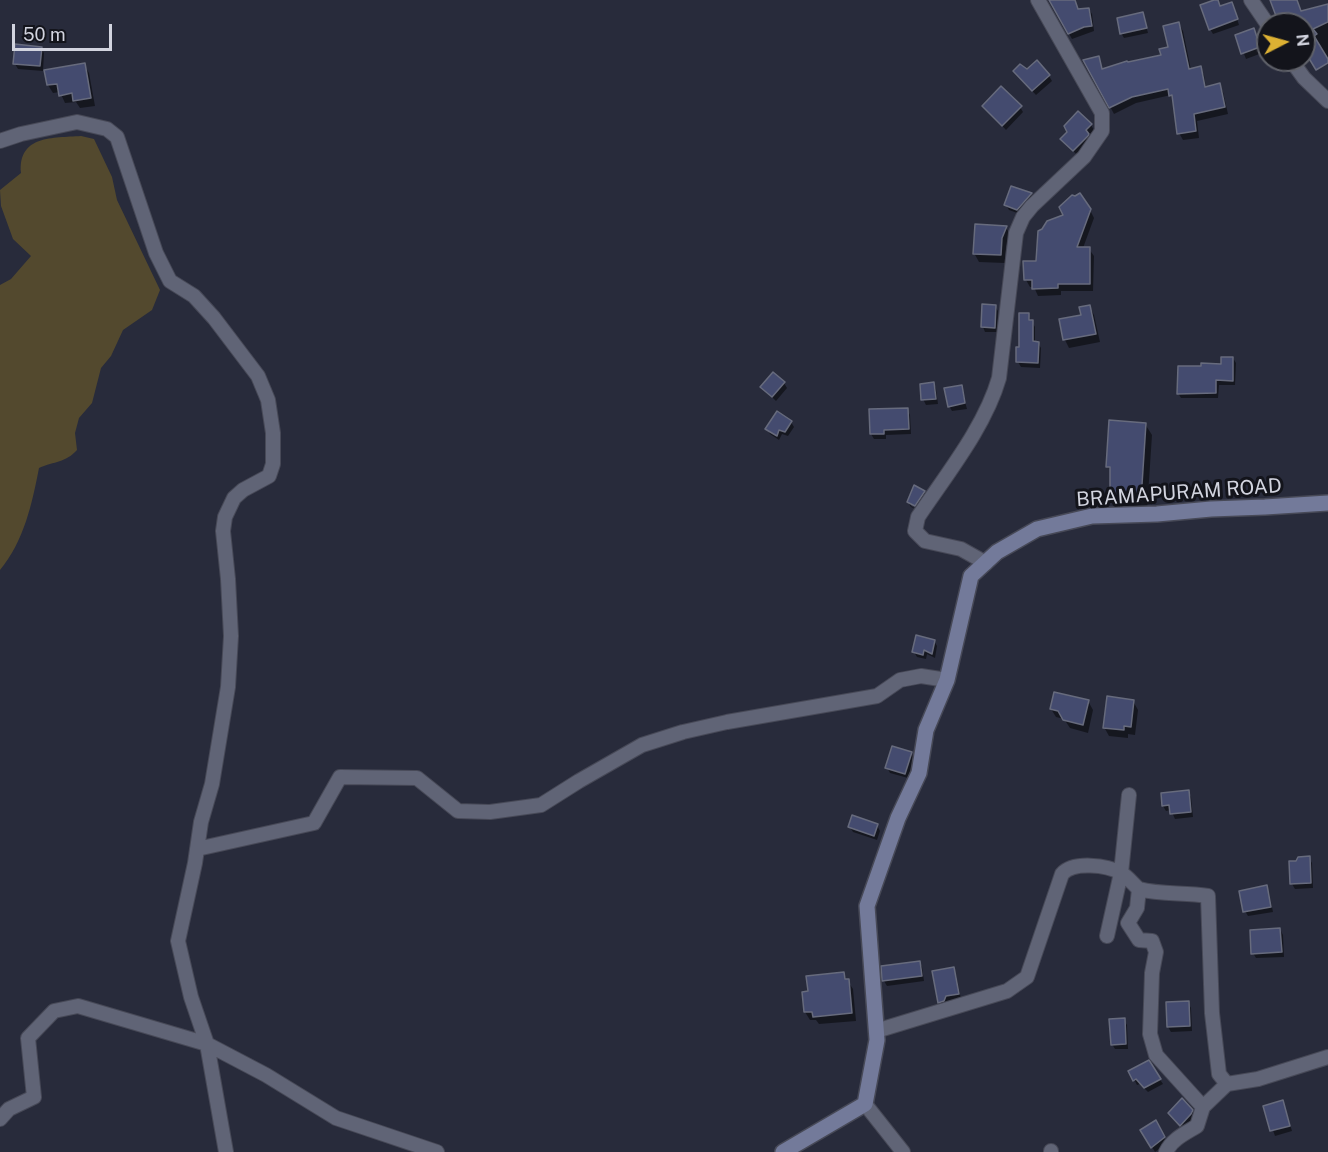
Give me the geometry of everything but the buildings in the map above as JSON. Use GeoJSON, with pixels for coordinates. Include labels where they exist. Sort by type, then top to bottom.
{"type":"FeatureCollection","features":[{"type":"Feature","properties":{"kind":"street"},"geometry":{"type":"LineString","coordinates":[[986,563],[961,549],[925,541],[915,531],[918,517],[972,434],[995,392],[999,378],[1014,243],[1023,217],[1084,157],[1102,131],[1102,113],[1038,0]]}},
{"type":"Feature","properties":{"kind":"street"},"geometry":{"type":"LineString","coordinates":[[1300,72],[1328,101]]}},
{"type":"Feature","properties":{"kind":"street"},"geometry":{"type":"LineString","coordinates":[[0,141],[77,122],[107,129],[117,137],[156,253],[170,281],[194,296],[214,318],[258,376],[268,400],[273,434],[273,464],[269,476],[243,490],[234,498],[225,517],[223,531],[231,636],[228,687],[212,784],[201,822],[178,941],[191,997],[207,1044],[226,1152]]}},
{"type":"Feature","properties":{"kind":"street","name":"BRAMAPURAM ROAD"},"geometry":{"type":"LineString","coordinates":[[865,1104],[874,1058],[876,1031],[867,906],[898,818],[919,773],[926,730],[947,680],[971,576],[997,552],[1037,529],[1092,516],[1328,503]]}},
{"type":"Feature","properties":{"kind":"street"},"geometry":{"type":"LineString","coordinates":[[197,849],[315,823],[340,777],[417,778],[458,811],[490,812],[540,806],[642,745],[683,732],[727,722],[877,696],[900,680],[921,676],[947,680]]}},
{"type":"Feature","properties":{"kind":"street"},"geometry":{"type":"LineString","coordinates":[[1107,936],[1121,873],[1129,795]]}},
{"type":"Feature","properties":{"kind":"street"},"geometry":{"type":"LineString","coordinates":[[876,1031],[1007,991],[1027,977],[1062,874],[1066,869],[1082,865],[1121,873],[1138,889],[1157,893],[1190,892],[1208,896],[1212,1013],[1220,1074],[1227,1084]]}},
{"type":"Feature","properties":{"kind":"street"},"geometry":{"type":"LineString","coordinates":[[1138,889],[1137,908],[1128,923],[1139,940],[1152,941],[1156,952],[1152,973],[1150,1023],[1150,1034],[1156,1055],[1203,1107]]}},
{"type":"Feature","properties":{"kind":"street"},"geometry":{"type":"LineString","coordinates":[[0,1119],[9,1109],[34,1097],[28,1038],[54,1011],[78,1006],[207,1044],[266,1075],[336,1118],[437,1152]]}},
{"type":"Feature","properties":{"kind":"street"},"geometry":{"type":"LineString","coordinates":[[1166,1152],[1168,1146],[1177,1138],[1197,1125],[1203,1107],[1227,1084],[1258,1079],[1328,1057]]}},
{"type":"Feature","properties":{"kind":"street"},"geometry":{"type":"LineString","coordinates":[[783,1152],[865,1104],[903,1152]]}},
{"type":"Feature","properties":{"kind":"shaded area"},"geometry":{"type":"Polygon","coordinates":[[[81,136],[94,139],[112,177],[117,200],[160,290],[152,310],[123,330],[111,356],[101,368],[92,403],[79,418],[75,433],[77,450],[64,460],[39,468],[30,508],[21,534],[0,570],[0,285],[11,279],[31,256],[13,239],[1,206],[0,190],[21,173],[25,151],[31,145],[49,139],[81,136]]]}}]}
